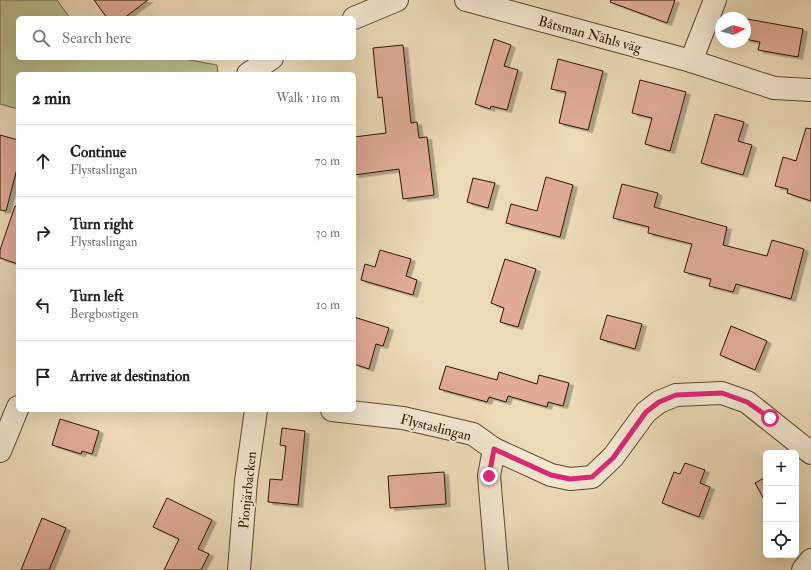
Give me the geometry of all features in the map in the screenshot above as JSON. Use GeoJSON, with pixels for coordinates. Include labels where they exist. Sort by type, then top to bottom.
{"type":"FeatureCollection","features":[{"type":"Feature","properties":{"kind":"street"},"geometry":{"type":"LineString","coordinates":[[356,17],[397,0]]}},
{"type":"Feature","properties":{"kind":"street","name":"Båtsman Nähls väg"},"geometry":{"type":"LineString","coordinates":[[466,0],[691,61],[774,88],[811,90]]}},
{"type":"Feature","properties":{"kind":"street"},"geometry":{"type":"LineString","coordinates":[[691,61],[715,0]]}},
{"type":"Feature","properties":{"kind":"street"},"geometry":{"type":"LineString","coordinates":[[251,72],[269,60]]}},
{"type":"Feature","properties":{"kind":"street","name":"Flystaslingan"},"geometry":{"type":"LineString","coordinates":[[350,412],[403,418],[472,434],[494,449],[551,475],[570,479],[592,477],[613,458],[646,412],[659,402],[676,395],[722,393],[747,402],[770,418],[811,453]]}},
{"type":"Feature","properties":{"kind":"street"},"geometry":{"type":"LineString","coordinates":[[0,451],[16,412]]}},
{"type":"Feature","properties":{"kind":"street","name":"Pionjärbacken"},"geometry":{"type":"LineString","coordinates":[[239,570],[246,481],[256,412]]}},
{"type":"Feature","properties":{"kind":"street"},"geometry":{"type":"LineString","coordinates":[[494,449],[489,476],[497,570]]}},
{"type":"Feature","properties":{"kind":"street"},"geometry":{"type":"LineString","coordinates":[[803,570],[811,560]]}},
{"type":"Feature","properties":{"kind":"green space"},"geometry":{"type":"Polygon","coordinates":[[[0,0],[57,0],[69,16],[16,16],[16,60],[189,60],[217,65],[218,72],[16,72],[16,108],[0,104],[0,0]]]}},
{"type":"Feature","properties":{"kind":"building"},"geometry":{"type":"Polygon","coordinates":[[[94,0],[148,0],[127,16],[106,16],[94,0]]]}},
{"type":"Feature","properties":{"kind":"building"},"geometry":{"type":"Polygon","coordinates":[[[611,0],[675,0],[667,23],[610,2],[611,0]]]}},
{"type":"Feature","properties":{"kind":"building"},"geometry":{"type":"Polygon","coordinates":[[[751,20],[803,29],[798,57],[758,50],[760,42],[751,40],[751,20]]]}},
{"type":"Feature","properties":{"kind":"building"},"geometry":{"type":"Polygon","coordinates":[[[494,39],[511,45],[504,66],[518,70],[507,110],[491,106],[490,109],[475,104],[494,39]]]}},
{"type":"Feature","properties":{"kind":"building"},"geometry":{"type":"Polygon","coordinates":[[[403,45],[411,123],[417,122],[419,138],[427,137],[434,195],[403,199],[399,169],[356,175],[356,137],[386,133],[382,97],[378,98],[373,48],[403,45]]]}},
{"type":"Feature","properties":{"kind":"building"},"geometry":{"type":"Polygon","coordinates":[[[558,59],[603,71],[588,130],[559,123],[566,92],[551,89],[558,59]]]}},
{"type":"Feature","properties":{"kind":"building"},"geometry":{"type":"Polygon","coordinates":[[[640,80],[686,92],[670,151],[645,144],[652,118],[632,113],[640,80]]]}},
{"type":"Feature","properties":{"kind":"building"},"geometry":{"type":"Polygon","coordinates":[[[715,114],[744,122],[738,141],[752,145],[743,175],[701,163],[715,114]]]}},
{"type":"Feature","properties":{"kind":"building"},"geometry":{"type":"Polygon","coordinates":[[[806,128],[811,129],[811,201],[787,193],[788,189],[775,186],[783,157],[796,161],[806,128]]]}},
{"type":"Feature","properties":{"kind":"building"},"geometry":{"type":"Polygon","coordinates":[[[0,135],[16,139],[16,173],[6,211],[0,210],[0,135]]]}},
{"type":"Feature","properties":{"kind":"building"},"geometry":{"type":"Polygon","coordinates":[[[546,177],[573,185],[560,237],[506,223],[511,204],[537,211],[546,177]]]}},
{"type":"Feature","properties":{"kind":"building"},"geometry":{"type":"Polygon","coordinates":[[[473,178],[495,183],[488,208],[467,202],[473,178]]]}},
{"type":"Feature","properties":{"kind":"building"},"geometry":{"type":"Polygon","coordinates":[[[622,184],[658,193],[654,207],[727,227],[723,245],[767,256],[772,240],[804,249],[791,299],[736,284],[733,292],[709,286],[711,279],[684,272],[692,244],[648,233],[649,227],[613,218],[622,184]]]}},
{"type":"Feature","properties":{"kind":"building"},"geometry":{"type":"Polygon","coordinates":[[[16,206],[16,263],[0,258],[0,250],[16,206]]]}},
{"type":"Feature","properties":{"kind":"building"},"geometry":{"type":"Polygon","coordinates":[[[380,250],[411,259],[406,276],[417,280],[413,295],[361,280],[365,264],[375,267],[380,250]]]}},
{"type":"Feature","properties":{"kind":"building"},"geometry":{"type":"Polygon","coordinates":[[[505,259],[536,269],[518,327],[500,322],[504,308],[491,303],[505,259]]]}},
{"type":"Feature","properties":{"kind":"building"},"geometry":{"type":"Polygon","coordinates":[[[607,315],[642,324],[635,349],[600,339],[607,315]]]}},
{"type":"Feature","properties":{"kind":"building"},"geometry":{"type":"Polygon","coordinates":[[[356,318],[389,328],[383,346],[376,344],[369,369],[356,365],[356,318]]]}},
{"type":"Feature","properties":{"kind":"building"},"geometry":{"type":"Polygon","coordinates":[[[731,326],[767,341],[755,370],[720,355],[731,326]]]}},
{"type":"Feature","properties":{"kind":"building"},"geometry":{"type":"Polygon","coordinates":[[[446,366],[497,380],[499,372],[537,384],[539,375],[569,383],[563,406],[548,402],[547,407],[508,396],[506,402],[489,397],[487,402],[439,389],[446,366]]]}},
{"type":"Feature","properties":{"kind":"building"},"geometry":{"type":"Polygon","coordinates":[[[60,419],[99,431],[92,454],[82,451],[81,454],[52,445],[60,419]]]}},
{"type":"Feature","properties":{"kind":"building"},"geometry":{"type":"Polygon","coordinates":[[[282,428],[305,431],[298,505],[268,502],[270,479],[282,480],[286,446],[280,445],[282,428]]]}},
{"type":"Feature","properties":{"kind":"building"},"geometry":{"type":"Polygon","coordinates":[[[685,463],[705,470],[700,483],[710,487],[699,517],[662,503],[674,472],[680,474],[685,463]]]}},
{"type":"Feature","properties":{"kind":"building"},"geometry":{"type":"Polygon","coordinates":[[[444,472],[446,504],[390,508],[388,476],[444,472]]]}},
{"type":"Feature","properties":{"kind":"building"},"geometry":{"type":"Polygon","coordinates":[[[763,479],[763,498],[755,483],[763,479]]]}},
{"type":"Feature","properties":{"kind":"building"},"geometry":{"type":"Polygon","coordinates":[[[167,498],[212,520],[198,549],[209,554],[201,570],[164,570],[179,539],[153,527],[167,498]]]}},
{"type":"Feature","properties":{"kind":"building"},"geometry":{"type":"Polygon","coordinates":[[[42,518],[66,528],[49,570],[21,570],[42,518]]]}},
{"type":"Feature","properties":{"kind":"route"},"geometry":{"type":"LineString","coordinates":[[489,476],[494,449],[551,475],[570,479],[592,477],[613,458],[646,412],[659,402],[676,395],[722,393],[747,402],[770,418]]}}]}
